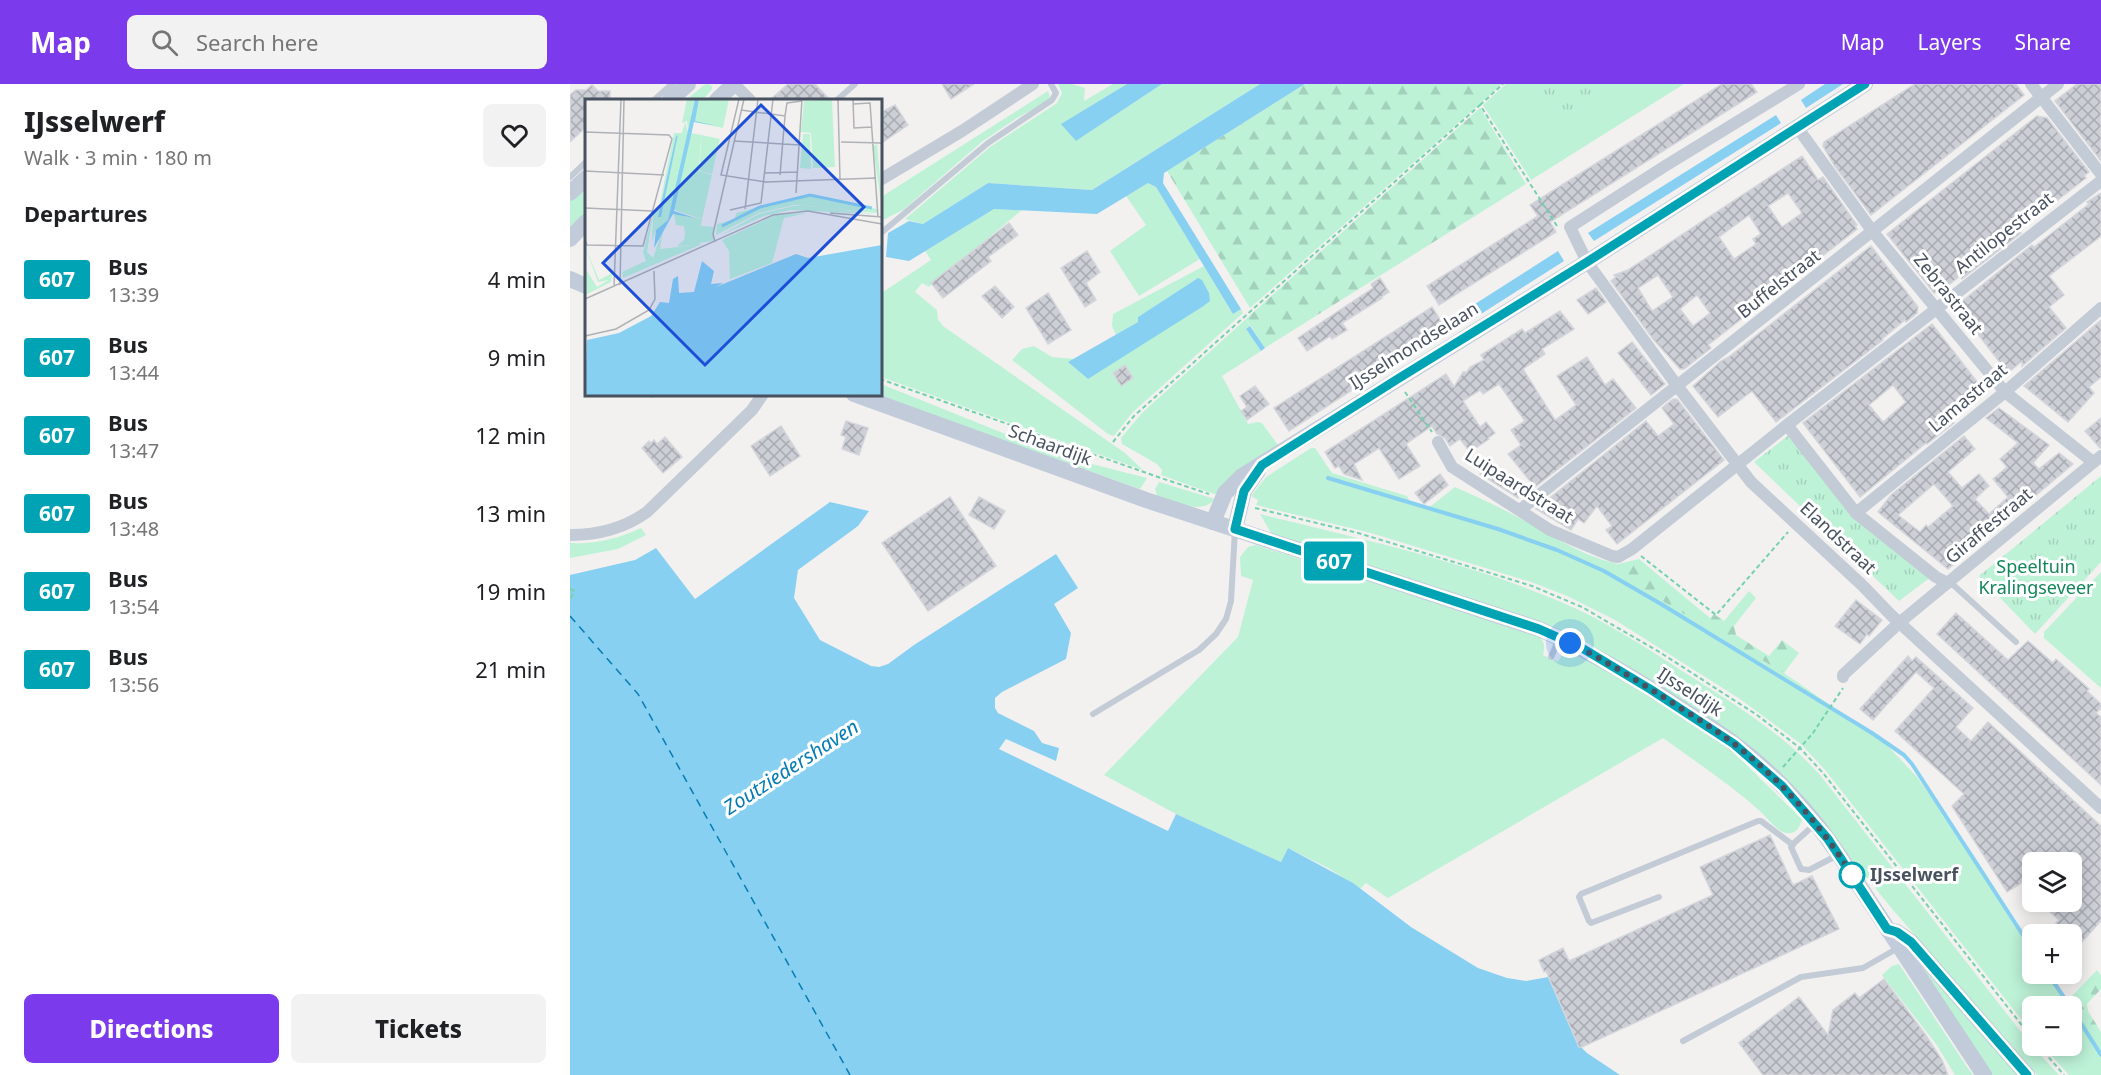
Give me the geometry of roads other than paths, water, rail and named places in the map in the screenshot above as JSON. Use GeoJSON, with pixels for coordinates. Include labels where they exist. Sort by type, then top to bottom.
{"type":"FeatureCollection","features":[{"type":"Feature","properties":{"kind":"street"},"geometry":{"type":"LineString","coordinates":[[671,99],[688,84]]}},
{"type":"Feature","properties":{"kind":"street"},"geometry":{"type":"LineString","coordinates":[[718,99],[734,84],[749,99]]}},
{"type":"Feature","properties":{"kind":"street"},"geometry":{"type":"LineString","coordinates":[[882,179],[962,131],[1033,84]]}},
{"type":"Feature","properties":{"kind":"street"},"geometry":{"type":"LineString","coordinates":[[1587,262],[1570,227],[1799,84]]}},
{"type":"Feature","properties":{"kind":"street","name":"IJsselmondselaan"},"geometry":{"type":"LineString","coordinates":[[1213,522],[1222,498],[1238,480],[1587,262],[1865,84]]}},
{"type":"Feature","properties":{"kind":"street"},"geometry":{"type":"LineString","coordinates":[[2031,84],[2101,174]]}},
{"type":"Feature","properties":{"kind":"street","name":"Buffelstraat"},"geometry":{"type":"LineString","coordinates":[[1520,510],[2058,84]]}},
{"type":"Feature","properties":{"kind":"street","name":"Zebrastraat"},"geometry":{"type":"LineString","coordinates":[[1797,127],[1873,232],[2004,392],[2097,459]]}},
{"type":"Feature","properties":{"kind":"street"},"geometry":{"type":"LineString","coordinates":[[570,193],[585,179]]}},
{"type":"Feature","properties":{"kind":"street","name":"Antilopestraat"},"geometry":{"type":"LineString","coordinates":[[1739,465],[2101,180]]}},
{"type":"Feature","properties":{"kind":"street"},"geometry":{"type":"LineString","coordinates":[[570,239],[585,223]]}},
{"type":"Feature","properties":{"kind":"street","name":"Elandstraat"},"geometry":{"type":"LineString","coordinates":[[1587,262],[1677,387],[1751,482],[1862,585],[1899,623],[2101,808]]}},
{"type":"Feature","properties":{"kind":"street"},"geometry":{"type":"LineString","coordinates":[[570,279],[585,286]]}},
{"type":"Feature","properties":{"kind":"street","name":"Lamastraat"},"geometry":{"type":"LineString","coordinates":[[1856,513],[2004,392],[2101,308]]}},
{"type":"Feature","properties":{"kind":"street"},"geometry":{"type":"LineString","coordinates":[[570,535],[595,534],[639,518],[656,505],[714,448],[752,410],[762,396]]}},
{"type":"Feature","properties":{"kind":"street","name":"Schaardijk"},"geometry":{"type":"LineString","coordinates":[[860,396],[1136,496],[1235,529]]}},
{"type":"Feature","properties":{"kind":"street","name":"Elandstraat"},"geometry":{"type":"LineString","coordinates":[[1787,425],[1856,513],[1936,577],[1949,583]]}},
{"type":"Feature","properties":{"kind":"street","name":"Luipaardstraat"},"geometry":{"type":"LineString","coordinates":[[1438,442],[1452,467],[1550,530],[1618,557],[1632,549],[1739,465]]}},
{"type":"Feature","properties":{"kind":"street","name":"Giraffestraat"},"geometry":{"type":"LineString","coordinates":[[1844,677],[1843,675],[1899,623],[2097,459]]}},
{"type":"Feature","properties":{"kind":"street","name":"IJsselmondselaan"},"geometry":{"type":"LineString","coordinates":[[1235,529],[1244,491],[1262,465]]}},
{"type":"Feature","properties":{"kind":"street","name":"IJsseldijk"},"geometry":{"type":"LineString","coordinates":[[1235,529],[1491,612],[1559,637],[1582,648],[1650,689],[1734,744],[1782,786],[1816,824],[1839,855],[1984,1075]]}},
{"type":"Feature","properties":{"kind":"street"},"geometry":{"type":"LineString","coordinates":[[1887,929],[1897,932],[1911,942],[2027,1075]]}},
{"type":"Feature","properties":{"kind":"lane"},"geometry":{"type":"LineString","coordinates":[[655,99],[672,84]]}},
{"type":"Feature","properties":{"kind":"lane"},"geometry":{"type":"LineString","coordinates":[[838,99],[855,84]]}},
{"type":"Feature","properties":{"kind":"lane"},"geometry":{"type":"LineString","coordinates":[[882,232],[988,143],[1052,100],[1056,93],[1051,84]]}},
{"type":"Feature","properties":{"kind":"lane"},"geometry":{"type":"LineString","coordinates":[[570,177],[585,163]]}},
{"type":"Feature","properties":{"kind":"lane"},"geometry":{"type":"LineString","coordinates":[[1093,714],[1199,650],[1216,634],[1226,619],[1231,602],[1235,529]]}},
{"type":"Feature","properties":{"kind":"lane"},"geometry":{"type":"LineString","coordinates":[[1949,583],[2016,642]]}},
{"type":"Feature","properties":{"kind":"lane"},"geometry":{"type":"LineString","coordinates":[[1551,657],[1559,637]]}},
{"type":"Feature","properties":{"kind":"lane"},"geometry":{"type":"LineString","coordinates":[[1659,897],[1591,923],[1579,897],[1581,894],[1758,821],[1793,845]]}},
{"type":"Feature","properties":{"kind":"lane"},"geometry":{"type":"LineString","coordinates":[[1816,824],[1793,845],[1792,853],[1801,868],[1806,870],[1814,868],[1839,855]]}},
{"type":"Feature","properties":{"kind":"lane"},"geometry":{"type":"LineString","coordinates":[[1683,1041],[1800,977],[1863,968],[1899,948]]}},
{"type":"Feature","properties":{"kind":"water"},"geometry":{"type":"Polygon","coordinates":[[[1127,84],[1162,84],[1076,141],[1061,124],[1127,84]]]}},
{"type":"Feature","properties":{"kind":"water"},"geometry":{"type":"Polygon","coordinates":[[[1260,84],[1305,84],[1164,173],[1163,183],[1241,309],[1233,314],[1156,187],[1148,183],[1097,214],[994,209],[909,261],[886,257],[888,233],[909,221],[923,224],[988,183],[1092,190],[1260,84]]]}},
{"type":"Feature","properties":{"kind":"water"},"geometry":{"type":"Polygon","coordinates":[[[1825,84],[1843,84],[1806,108],[1801,100],[1825,84]]]}},
{"type":"Feature","properties":{"kind":"water"},"geometry":{"type":"Polygon","coordinates":[[[1776,115],[1781,123],[1594,241],[1588,233],[1776,115]]]}},
{"type":"Feature","properties":{"kind":"water"},"geometry":{"type":"Polygon","coordinates":[[[1558,251],[1564,261],[1470,321],[1464,311],[1558,251]]]}},
{"type":"Feature","properties":{"kind":"water"},"geometry":{"type":"Polygon","coordinates":[[[1198,278],[1202,280],[1209,293],[1210,301],[1202,307],[1088,379],[1068,362],[1138,322],[1138,317],[1198,278]]]}},
{"type":"Feature","properties":{"kind":"water"},"geometry":{"type":"Polygon","coordinates":[[[1250,326],[1265,348],[1261,351],[1246,329],[1250,326]]]}},
{"type":"Feature","properties":{"kind":"water","name":"Zoutziedershaven"},"geometry":{"type":"Polygon","coordinates":[[[830,502],[869,511],[858,526],[798,570],[794,598],[820,640],[871,666],[879,667],[888,664],[1056,554],[1078,588],[1054,604],[1071,633],[1066,659],[1002,692],[995,698],[995,708],[998,713],[1034,731],[1042,743],[1059,748],[1056,761],[1006,739],[999,749],[1168,831],[1176,814],[1281,862],[1288,848],[1353,883],[1411,927],[1478,968],[1507,978],[1526,981],[1548,977],[1578,1044],[1587,1053],[1620,1075],[570,1075],[570,575],[635,560],[656,548],[695,599],[830,502]]]}},
{"type":"Feature","properties":{"kind":"waterway"},"geometry":{"type":"LineString","coordinates":[[1328,478],[1498,529],[1557,550],[1604,571],[1872,733],[1904,755],[1912,764],[2022,934]]}},
{"type":"Feature","properties":{"kind":"waterway"},"geometry":{"type":"LineString","coordinates":[[2055,984],[2063,996]]}},
{"type":"Feature","properties":{"kind":"waterway"},"geometry":{"type":"LineString","coordinates":[[2082,1025],[2101,1055]]}},
{"type":"Feature","properties":{"kind":"place","name":"IJsselwerf"},"geometry":{"type":"Point","coordinates":[1852,875]}},
{"type":"Feature","properties":{"kind":"park label","name":"Speeltuin Kralingseveer"},"geometry":{"type":"Point","coordinates":[2036,577]}}]}
